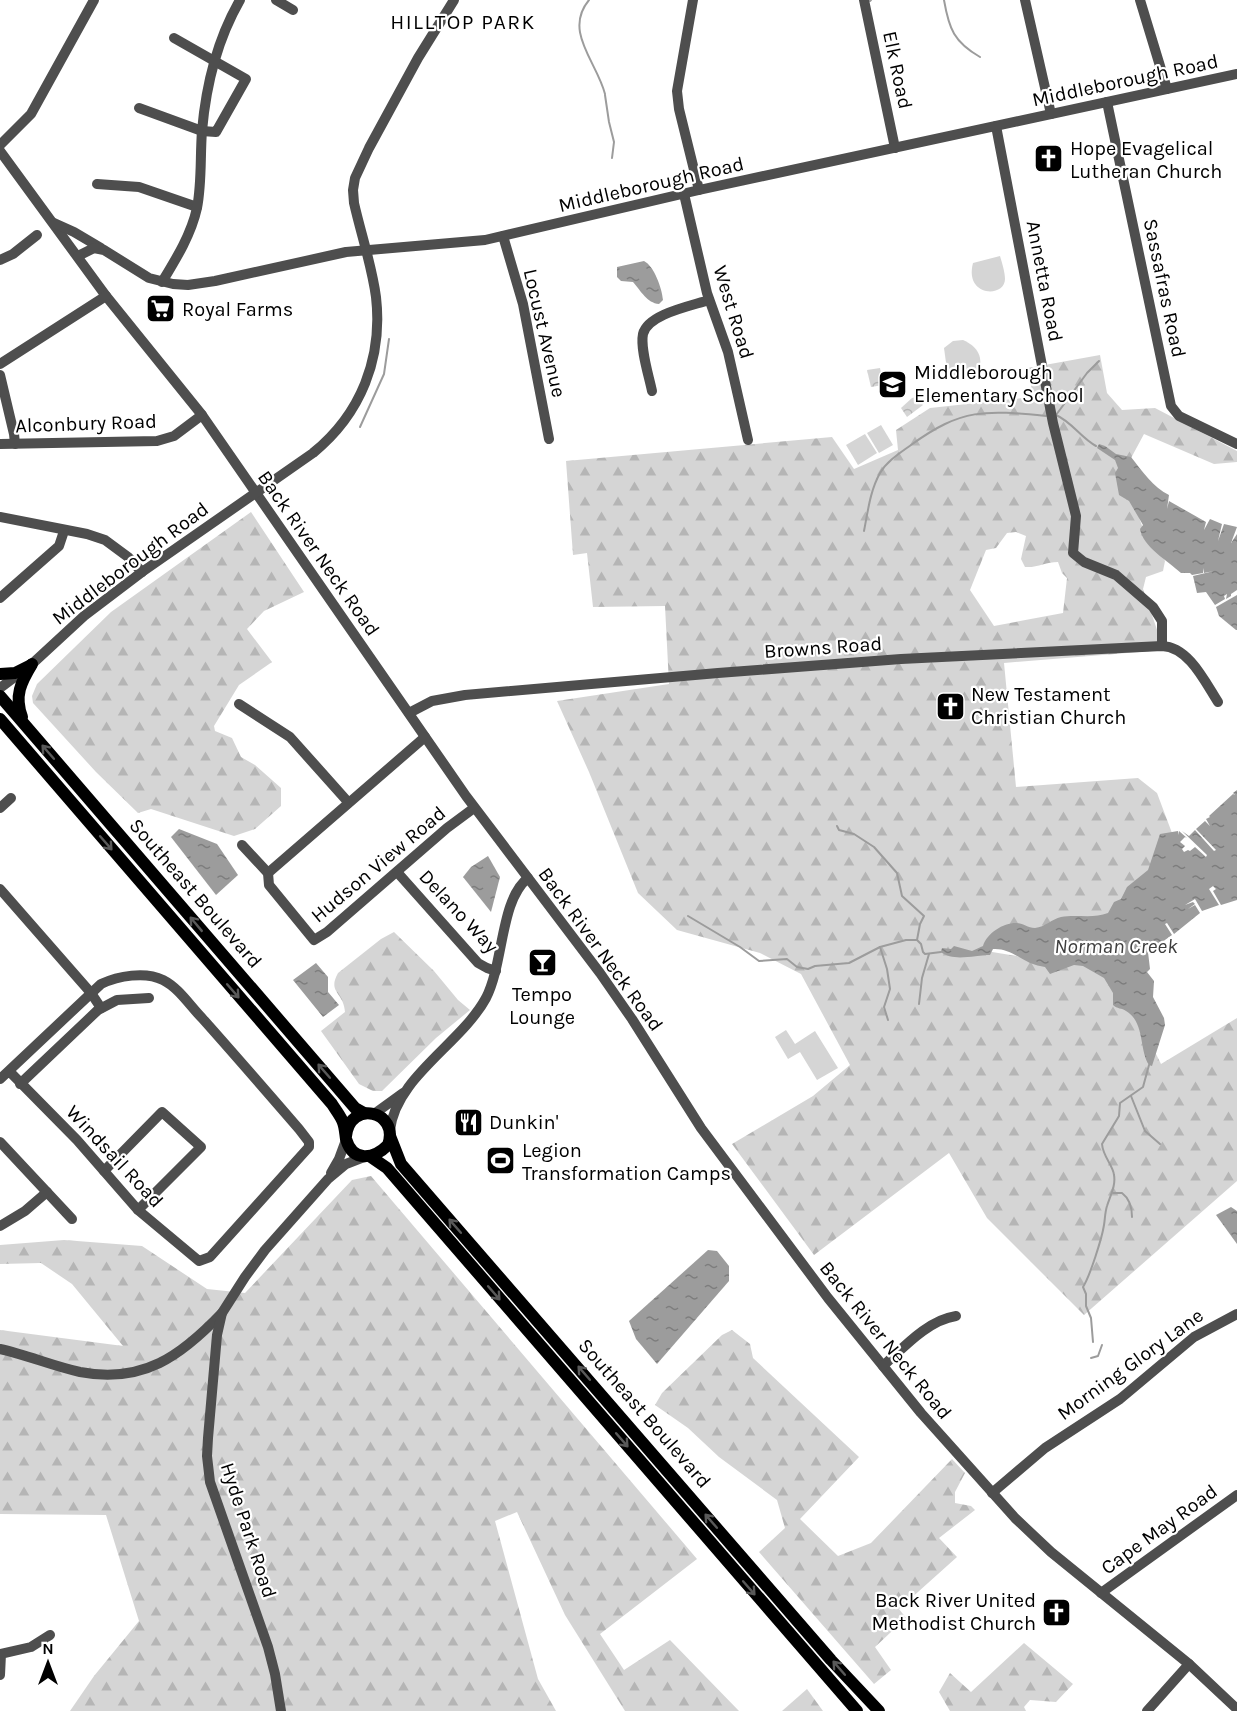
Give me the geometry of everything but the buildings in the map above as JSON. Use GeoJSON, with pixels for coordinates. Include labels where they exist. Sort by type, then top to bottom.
{"type":"FeatureCollection","features":[{"type":"Feature","properties":{"kind":"main road"},"geometry":{"type":"LineString","coordinates":[[0,674],[15,673],[32,664]]}},
{"type":"Feature","properties":{"kind":"main road"},"geometry":{"type":"LineString","coordinates":[[26,727],[19,708],[18,692],[32,664]]}},
{"type":"Feature","properties":{"kind":"main road","name":"Southeast Boulevard"},"geometry":{"type":"LineString","coordinates":[[0,696],[355,1108],[369,1114]]}},
{"type":"Feature","properties":{"kind":"main road","name":"Southeast Boulevard"},"geometry":{"type":"LineString","coordinates":[[0,719],[332,1104],[344,1123],[346,1138]]}},
{"type":"Feature","properties":{"kind":"main road"},"geometry":{"type":"LineString","coordinates":[[0,732],[26,750]]}},
{"type":"Feature","properties":{"kind":"main road"},"geometry":{"type":"LineString","coordinates":[[369,1114],[383,1119],[390,1133],[388,1145],[367,1157],[356,1153],[346,1138],[349,1124],[356,1117],[369,1114]]}},
{"type":"Feature","properties":{"kind":"main road","name":"Southeast Boulevard"},"geometry":{"type":"LineString","coordinates":[[390,1133],[401,1164],[831,1660],[879,1711]]}},
{"type":"Feature","properties":{"kind":"main road","name":"Southeast Boulevard"},"geometry":{"type":"LineString","coordinates":[[367,1157],[387,1168],[857,1711]]}},
{"type":"Feature","properties":{"kind":"street"},"geometry":{"type":"LineString","coordinates":[[0,145],[31,114],[94,0]]}},
{"type":"Feature","properties":{"kind":"street"},"geometry":{"type":"LineString","coordinates":[[162,282],[187,237],[197,207],[207,94],[214,61],[226,28],[240,0]]}},
{"type":"Feature","properties":{"kind":"street"},"geometry":{"type":"LineString","coordinates":[[276,0],[293,10]]}},
{"type":"Feature","properties":{"kind":"street","name":"Middleborough Road"},"geometry":{"type":"LineString","coordinates":[[0,688],[32,664],[84,616],[142,572],[325,444],[346,420],[363,392],[375,354],[378,317],[376,296],[354,203],[355,178],[387,114],[454,0]]}},
{"type":"Feature","properties":{"kind":"street"},"geometry":{"type":"LineString","coordinates":[[693,0],[677,91],[699,190]]}},
{"type":"Feature","properties":{"kind":"street","name":"Elk Road"},"geometry":{"type":"LineString","coordinates":[[864,0],[895,148]]}},
{"type":"Feature","properties":{"kind":"street"},"geometry":{"type":"LineString","coordinates":[[1025,0],[1051,114]]}},
{"type":"Feature","properties":{"kind":"street"},"geometry":{"type":"LineString","coordinates":[[1140,0],[1167,89]]}},
{"type":"Feature","properties":{"kind":"street"},"geometry":{"type":"LineString","coordinates":[[139,108],[202,131],[216,132],[246,79],[174,38]]}},
{"type":"Feature","properties":{"kind":"street","name":"Middleborough Road"},"geometry":{"type":"LineString","coordinates":[[53,223],[74,232],[141,274],[173,284],[201,283],[365,249],[468,242],[503,236],[699,190],[1237,74]]}},
{"type":"Feature","properties":{"kind":"street","name":"Sassafras Road"},"geometry":{"type":"LineString","coordinates":[[1107,102],[1170,406],[1179,416],[1237,444]]}},
{"type":"Feature","properties":{"kind":"street","name":"Annetta Road"},"geometry":{"type":"LineString","coordinates":[[996,126],[1053,423],[1076,516],[1073,553],[1084,562],[1116,574],[1153,606],[1162,621],[1162,646]]}},
{"type":"Feature","properties":{"kind":"street","name":"Back River Neck Road"},"geometry":{"type":"LineString","coordinates":[[0,151],[106,296],[202,416],[474,808],[612,990],[701,1128],[812,1278],[928,1422],[992,1493],[1051,1552],[1189,1664],[1234,1705]]}},
{"type":"Feature","properties":{"kind":"street"},"geometry":{"type":"LineString","coordinates":[[97,184],[139,187],[197,207]]}},
{"type":"Feature","properties":{"kind":"street","name":"West Road"},"geometry":{"type":"LineString","coordinates":[[684,194],[709,300],[728,352],[748,440]]}},
{"type":"Feature","properties":{"kind":"street"},"geometry":{"type":"LineString","coordinates":[[0,260],[13,254],[37,235]]}},
{"type":"Feature","properties":{"kind":"street","name":"Locust Avenue"},"geometry":{"type":"LineString","coordinates":[[503,236],[523,304],[549,439]]}},
{"type":"Feature","properties":{"kind":"street"},"geometry":{"type":"LineString","coordinates":[[78,256],[94,248],[104,250]]}},
{"type":"Feature","properties":{"kind":"street"},"geometry":{"type":"LineString","coordinates":[[0,364],[106,296]]}},
{"type":"Feature","properties":{"kind":"street"},"geometry":{"type":"LineString","coordinates":[[652,391],[642,342],[647,327],[658,318],[709,300]]}},
{"type":"Feature","properties":{"kind":"street"},"geometry":{"type":"LineString","coordinates":[[0,375],[15,444]]}},
{"type":"Feature","properties":{"kind":"street","name":"Alconbury Road"},"geometry":{"type":"LineString","coordinates":[[0,444],[157,441],[174,436],[202,416]]}},
{"type":"Feature","properties":{"kind":"street"},"geometry":{"type":"LineString","coordinates":[[0,517],[87,534],[105,540],[128,557],[142,572]]}},
{"type":"Feature","properties":{"kind":"street"},"geometry":{"type":"LineString","coordinates":[[0,598],[58,546],[64,531]]}},
{"type":"Feature","properties":{"kind":"street"},"geometry":{"type":"LineString","coordinates":[[1162,646],[1173,648],[1185,656],[1218,702]]}},
{"type":"Feature","properties":{"kind":"street","name":"Browns Road"},"geometry":{"type":"LineString","coordinates":[[409,714],[432,701],[465,695],[901,659],[1162,646]]}},
{"type":"Feature","properties":{"kind":"street"},"geometry":{"type":"LineString","coordinates":[[239,705],[290,737],[348,802]]}},
{"type":"Feature","properties":{"kind":"street"},"geometry":{"type":"LineString","coordinates":[[268,873],[425,737]]}},
{"type":"Feature","properties":{"kind":"street"},"geometry":{"type":"LineString","coordinates":[[0,808],[11,798]]}},
{"type":"Feature","properties":{"kind":"street","name":"Hudson View Road"},"geometry":{"type":"LineString","coordinates":[[243,845],[268,873],[268,885],[314,940],[327,932],[447,828],[474,808]]}},
{"type":"Feature","properties":{"kind":"street","name":"Delano Way"},"geometry":{"type":"LineString","coordinates":[[397,872],[478,963],[496,971]]}},
{"type":"Feature","properties":{"kind":"street"},"geometry":{"type":"LineString","coordinates":[[390,1133],[391,1118],[406,1091],[479,1008],[496,971],[513,897],[520,884],[528,878]]}},
{"type":"Feature","properties":{"kind":"street"},"geometry":{"type":"LineString","coordinates":[[0,889],[91,993],[100,1008]]}},
{"type":"Feature","properties":{"kind":"street","name":"Windsail Road"},"geometry":{"type":"LineString","coordinates":[[4,1075],[20,1084],[77,1140],[138,1210],[199,1261],[210,1257],[309,1147],[306,1137],[167,982],[148,976],[124,977],[108,981],[91,993]]}},
{"type":"Feature","properties":{"kind":"street"},"geometry":{"type":"LineString","coordinates":[[4,1075],[91,993]]}},
{"type":"Feature","properties":{"kind":"street"},"geometry":{"type":"LineString","coordinates":[[20,1084],[100,1008],[123,999],[149,998]]}},
{"type":"Feature","properties":{"kind":"street"},"geometry":{"type":"LineString","coordinates":[[369,1114],[406,1091]]}},
{"type":"Feature","properties":{"kind":"street"},"geometry":{"type":"LineString","coordinates":[[104,1171],[162,1112],[201,1147],[138,1210]]}},
{"type":"Feature","properties":{"kind":"street","name":"Hyde Park Road"},"geometry":{"type":"LineString","coordinates":[[328,1179],[339,1159],[346,1138]]}},
{"type":"Feature","properties":{"kind":"street"},"geometry":{"type":"LineString","coordinates":[[0,1142],[72,1219]]}},
{"type":"Feature","properties":{"kind":"street","name":"Hyde Park Road"},"geometry":{"type":"LineString","coordinates":[[281,1711],[268,1647],[217,1504],[208,1469],[208,1438],[218,1335],[222,1313],[244,1277],[265,1250],[328,1179],[346,1164],[367,1157]]}},
{"type":"Feature","properties":{"kind":"street"},"geometry":{"type":"LineString","coordinates":[[0,1226],[25,1211],[47,1192]]}},
{"type":"Feature","properties":{"kind":"street"},"geometry":{"type":"LineString","coordinates":[[0,1349],[81,1372],[105,1375],[126,1374],[147,1369],[173,1357],[222,1313]]}},
{"type":"Feature","properties":{"kind":"street","name":"Morning Glory Lane"},"geometry":{"type":"LineString","coordinates":[[992,1493],[1045,1448],[1120,1399],[1194,1337],[1237,1314]]}},
{"type":"Feature","properties":{"kind":"street"},"geometry":{"type":"LineString","coordinates":[[883,1366],[936,1322],[946,1317],[956,1316]]}},
{"type":"Feature","properties":{"kind":"street","name":"Cape May Road"},"geometry":{"type":"LineString","coordinates":[[1101,1593],[1237,1495]]}},
{"type":"Feature","properties":{"kind":"street"},"geometry":{"type":"LineString","coordinates":[[0,1675],[1,1654],[31,1647],[50,1635]]}},
{"type":"Feature","properties":{"kind":"street"},"geometry":{"type":"LineString","coordinates":[[1148,1711],[1189,1664]]}},
{"type":"Feature","properties":{"kind":"green space"},"geometry":{"type":"Polygon","coordinates":[[[1000,256],[1005,276],[1003,285],[993,291],[979,288],[974,283],[973,263],[1000,256]]]}},
{"type":"Feature","properties":{"kind":"green space"},"geometry":{"type":"Polygon","coordinates":[[[963,340],[976,349],[980,357],[978,373],[948,377],[944,348],[953,341],[963,340]]]}},
{"type":"Feature","properties":{"kind":"green space"},"geometry":{"type":"Polygon","coordinates":[[[1100,355],[1107,393],[1122,410],[1155,408],[1237,451],[1237,462],[1214,464],[1144,434],[1123,473],[1145,534],[1157,547],[1165,561],[1163,571],[1146,577],[1143,589],[1164,650],[1004,663],[1016,787],[1138,778],[1157,793],[1172,833],[1150,871],[1105,919],[980,950],[1028,958],[1086,957],[1115,984],[1161,1064],[1237,1018],[1237,1181],[1084,1315],[987,1218],[949,1153],[814,1255],[732,1144],[813,1096],[850,1065],[801,974],[760,953],[677,930],[638,893],[589,772],[557,701],[669,684],[665,606],[593,607],[587,553],[573,555],[566,461],[832,437],[854,469],[898,450],[896,430],[930,408],[1033,397],[1028,368],[1100,355]],[[1016,532],[1007,533],[996,548],[986,550],[970,590],[994,626],[1063,613],[1067,578],[1062,573],[1058,562],[1025,567],[1021,559],[1026,536],[1016,532]]]}},
{"type":"Feature","properties":{"kind":"green space"},"geometry":{"type":"Polygon","coordinates":[[[880,368],[883,385],[871,387],[867,370],[880,368]]]}},
{"type":"Feature","properties":{"kind":"green space"},"geometry":{"type":"Polygon","coordinates":[[[916,397],[923,405],[907,417],[901,408],[916,397]]]}},
{"type":"Feature","properties":{"kind":"green space"},"geometry":{"type":"Polygon","coordinates":[[[881,425],[893,445],[879,453],[867,433],[881,425]]]}},
{"type":"Feature","properties":{"kind":"green space"},"geometry":{"type":"Polygon","coordinates":[[[865,434],[877,453],[858,465],[846,445],[865,434]]]}},
{"type":"Feature","properties":{"kind":"green space"},"geometry":{"type":"Polygon","coordinates":[[[251,512],[304,592],[264,611],[247,629],[272,662],[239,685],[214,726],[215,731],[232,738],[241,757],[255,765],[281,788],[281,806],[255,829],[234,836],[151,809],[138,813],[96,772],[33,703],[32,696],[37,684],[111,612],[251,512]]]}},
{"type":"Feature","properties":{"kind":"green space"},"geometry":{"type":"Polygon","coordinates":[[[394,932],[470,1010],[436,1038],[382,1091],[373,1091],[359,1084],[321,1031],[345,1012],[334,985],[338,973],[381,939],[394,932]]]}},
{"type":"Feature","properties":{"kind":"green space"},"geometry":{"type":"Polygon","coordinates":[[[786,1030],[795,1044],[815,1031],[838,1068],[817,1080],[800,1052],[788,1059],[775,1037],[786,1030]]]}},
{"type":"Feature","properties":{"kind":"green space"},"geometry":{"type":"Polygon","coordinates":[[[371,1176],[697,1559],[600,1634],[624,1670],[670,1640],[739,1711],[625,1711],[565,1615],[517,1512],[495,1521],[538,1679],[556,1711],[70,1711],[94,1676],[139,1621],[106,1515],[0,1514],[0,1330],[123,1346],[72,1284],[41,1263],[0,1264],[0,1245],[64,1240],[142,1246],[207,1289],[245,1293],[352,1180],[371,1176]]]}},
{"type":"Feature","properties":{"kind":"green space"},"geometry":{"type":"Polygon","coordinates":[[[732,1330],[750,1344],[753,1358],[859,1457],[800,1519],[838,1556],[871,1543],[952,1459],[965,1473],[955,1492],[955,1503],[971,1506],[975,1510],[939,1538],[957,1557],[899,1609],[906,1618],[875,1647],[891,1670],[874,1684],[759,1552],[785,1528],[777,1500],[719,1457],[688,1428],[655,1405],[662,1393],[722,1335],[732,1330]]]}},
{"type":"Feature","properties":{"kind":"green space"},"geometry":{"type":"Polygon","coordinates":[[[1024,1643],[1073,1684],[1056,1702],[1030,1700],[1024,1707],[1026,1711],[950,1711],[939,1692],[950,1673],[971,1692],[1024,1643]]]}},
{"type":"Feature","properties":{"kind":"green space"},"geometry":{"type":"Polygon","coordinates":[[[807,1689],[823,1711],[782,1711],[807,1689]]]}},
{"type":"Feature","properties":{"kind":"water"},"geometry":{"type":"Polygon","coordinates":[[[644,261],[654,272],[659,284],[663,300],[659,304],[648,299],[633,282],[621,281],[617,277],[617,267],[644,261]]]}},
{"type":"Feature","properties":{"kind":"water"},"geometry":{"type":"Polygon","coordinates":[[[1099,444],[1116,454],[1131,457],[1153,483],[1169,495],[1167,509],[1169,501],[1206,522],[1204,530],[1210,519],[1222,524],[1218,541],[1224,524],[1237,527],[1231,543],[1237,534],[1237,590],[1231,596],[1226,599],[1227,594],[1224,596],[1225,599],[1215,605],[1206,592],[1197,593],[1193,576],[1214,571],[1204,573],[1203,568],[1203,573],[1192,575],[1181,573],[1151,548],[1142,536],[1140,529],[1143,525],[1129,501],[1119,495],[1115,473],[1118,468],[1115,460],[1097,448],[1099,444]]]}},
{"type":"Feature","properties":{"kind":"water"},"geometry":{"type":"Polygon","coordinates":[[[1237,595],[1236,630],[1219,616],[1216,607],[1237,595]]]}},
{"type":"Feature","properties":{"kind":"water","name":"Norman Creek"},"geometry":{"type":"Polygon","coordinates":[[[1237,790],[1237,900],[1221,905],[1213,891],[1216,889],[1213,886],[1209,889],[1219,905],[1202,911],[1195,899],[1185,905],[1193,902],[1195,904],[1188,909],[1195,905],[1200,913],[1174,934],[1167,923],[1165,924],[1172,935],[1148,952],[1150,969],[1147,972],[1154,981],[1153,997],[1164,1018],[1165,1025],[1152,1066],[1146,1059],[1139,1029],[1132,1016],[1113,1005],[1113,993],[1104,978],[1083,966],[1074,965],[1050,974],[1045,967],[1030,963],[1003,950],[993,949],[990,955],[964,957],[952,957],[941,952],[942,948],[951,949],[954,946],[972,951],[983,946],[996,930],[1011,923],[1035,928],[1061,917],[1096,916],[1108,913],[1114,902],[1121,899],[1127,887],[1148,870],[1160,834],[1178,831],[1179,835],[1179,831],[1187,838],[1185,837],[1180,842],[1185,846],[1182,849],[1184,852],[1195,847],[1206,857],[1207,855],[1182,831],[1189,836],[1195,830],[1214,851],[1216,850],[1196,829],[1205,821],[1210,826],[1206,819],[1233,794],[1235,795],[1233,793],[1237,790]]]}},
{"type":"Feature","properties":{"kind":"water"},"geometry":{"type":"Polygon","coordinates":[[[179,829],[217,844],[238,875],[216,895],[171,837],[179,829]]]}},
{"type":"Feature","properties":{"kind":"water"},"geometry":{"type":"Polygon","coordinates":[[[488,856],[500,877],[491,912],[463,877],[471,867],[488,856]]]}},
{"type":"Feature","properties":{"kind":"water"},"geometry":{"type":"Polygon","coordinates":[[[316,963],[328,977],[328,992],[339,1005],[323,1017],[293,980],[316,963]]]}},
{"type":"Feature","properties":{"kind":"water"},"geometry":{"type":"Polygon","coordinates":[[[1231,1207],[1237,1211],[1237,1244],[1216,1215],[1231,1207]]]}},
{"type":"Feature","properties":{"kind":"water"},"geometry":{"type":"Polygon","coordinates":[[[708,1250],[717,1251],[729,1266],[729,1281],[657,1364],[636,1339],[629,1321],[708,1250]]]}},
{"type":"Feature","properties":{"kind":"waterway"},"geometry":{"type":"LineString","coordinates":[[589,0],[579,23],[581,35],[605,94]]}},
{"type":"Feature","properties":{"kind":"waterway"},"geometry":{"type":"LineString","coordinates":[[944,0],[954,34],[964,46],[980,57]]}},
{"type":"Feature","properties":{"kind":"waterway"},"geometry":{"type":"LineString","coordinates":[[605,95],[614,142],[612,158]]}},
{"type":"Feature","properties":{"kind":"waterway"},"geometry":{"type":"LineString","coordinates":[[360,427],[384,374],[389,339]]}},
{"type":"Feature","properties":{"kind":"waterway"},"geometry":{"type":"LineString","coordinates":[[1096,446],[1056,415],[1087,373],[1099,361]]}},
{"type":"Feature","properties":{"kind":"waterway"},"geometry":{"type":"LineString","coordinates":[[864,531],[872,494],[880,473],[894,457],[929,433],[945,424],[975,414],[1006,413],[1046,416]]}},
{"type":"Feature","properties":{"kind":"waterway"},"geometry":{"type":"LineString","coordinates":[[837,826],[839,830],[854,834],[874,847],[897,873],[902,896],[924,916],[917,940],[923,952],[925,954],[941,952]]}},
{"type":"Feature","properties":{"kind":"waterway"},"geometry":{"type":"LineString","coordinates":[[688,916],[759,961],[787,959],[797,967],[808,969],[815,966],[849,963],[880,947],[906,940],[917,940]]}},
{"type":"Feature","properties":{"kind":"waterway"},"geometry":{"type":"LineString","coordinates":[[880,947],[890,989],[884,1007],[888,1020]]}},
{"type":"Feature","properties":{"kind":"waterway"},"geometry":{"type":"LineString","coordinates":[[919,1004],[922,978],[929,954]]}},
{"type":"Feature","properties":{"kind":"waterway"},"geometry":{"type":"LineString","coordinates":[[1093,1342],[1091,1318],[1086,1306],[1086,1294],[1083,1287],[1103,1231],[1106,1208],[1114,1179],[1102,1144],[1119,1116],[1120,1103],[1143,1087],[1149,1065]]}},
{"type":"Feature","properties":{"kind":"waterway"},"geometry":{"type":"LineString","coordinates":[[1131,1096],[1145,1131],[1160,1144]]}},
{"type":"Feature","properties":{"kind":"waterway"},"geometry":{"type":"LineString","coordinates":[[1113,1193],[1122,1193],[1127,1198],[1132,1217]]}},
{"type":"Feature","properties":{"kind":"waterway"},"geometry":{"type":"LineString","coordinates":[[1091,1358],[1098,1356],[1102,1345]]}},
{"type":"Feature","properties":{"kind":"place","name":"Hope Evagelical Lutheran Church"},"geometry":{"type":"Point","coordinates":[1049,159]}},
{"type":"Feature","properties":{"kind":"place","name":"Royal Farms"},"geometry":{"type":"Point","coordinates":[161,309]}},
{"type":"Feature","properties":{"kind":"place","name":"Middleborough Elementary School"},"geometry":{"type":"Point","coordinates":[893,384]}},
{"type":"Feature","properties":{"kind":"place","name":"New Testament Christian Church"},"geometry":{"type":"Point","coordinates":[950,706]}},
{"type":"Feature","properties":{"kind":"place","name":"Tempo Lounge"},"geometry":{"type":"Point","coordinates":[542,963]}},
{"type":"Feature","properties":{"kind":"place","name":"Dunkin'"},"geometry":{"type":"Point","coordinates":[468,1122]}},
{"type":"Feature","properties":{"kind":"place","name":"Legion Transformation Camps"},"geometry":{"type":"Point","coordinates":[501,1161]}},
{"type":"Feature","properties":{"kind":"place","name":"Back River United Methodist Church"},"geometry":{"type":"Point","coordinates":[1057,1612]}},
{"type":"Feature","properties":{"kind":"district","name":"HILLTOP PARK"},"geometry":{"type":"Point","coordinates":[463,22]}}]}
